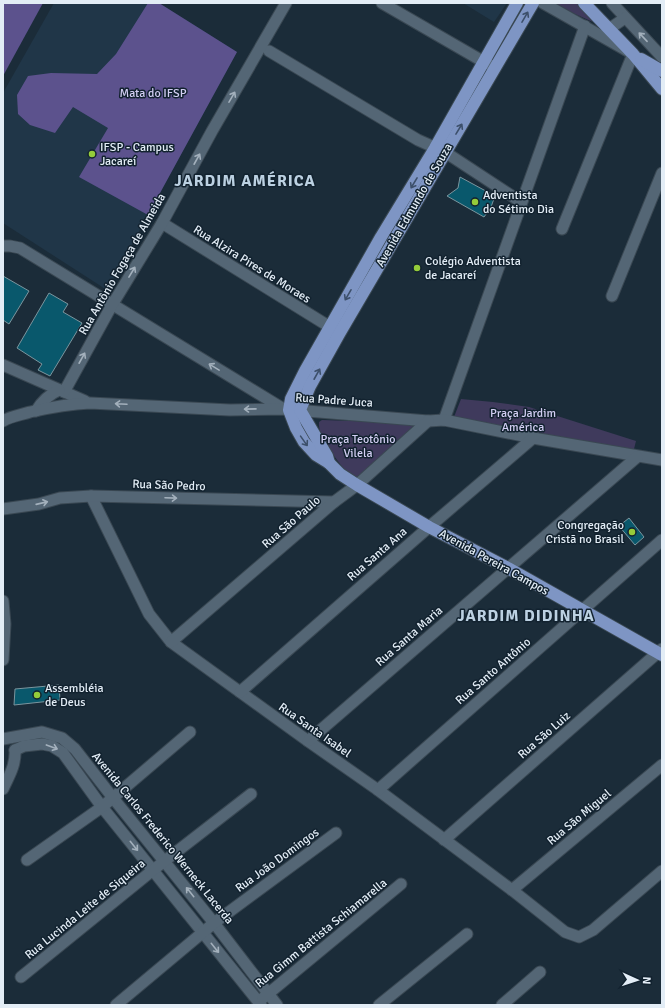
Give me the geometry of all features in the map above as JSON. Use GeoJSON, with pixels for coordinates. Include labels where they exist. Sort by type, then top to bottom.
{"type":"FeatureCollection","features":[{"type":"Feature","properties":{"kind":"main road","name":"Avenida Edmundo de Souza"},"geometry":{"type":"LineString","coordinates":[[291,409],[310,386],[339,334],[393,244],[484,62],[517,3]]}},
{"type":"Feature","properties":{"kind":"main road","name":"Avenida Edmundo de Souza"},"geometry":{"type":"LineString","coordinates":[[291,409],[292,399],[305,371],[381,236],[495,67],[533,3]]}},
{"type":"Feature","properties":{"kind":"main road"},"geometry":{"type":"LineString","coordinates":[[584,3],[633,54],[662,89]]}},
{"type":"Feature","properties":{"kind":"main road"},"geometry":{"type":"LineString","coordinates":[[633,54],[662,71]]}},
{"type":"Feature","properties":{"kind":"main road","name":"Avenida Pereira Campos"},"geometry":{"type":"LineString","coordinates":[[291,409],[296,428],[304,442],[316,455],[329,463],[340,474],[429,527],[508,568],[581,611],[660,653]]}},
{"type":"Feature","properties":{"kind":"street","name":"Rua Antônio Fogaça de Almeida"},"geometry":{"type":"LineString","coordinates":[[61,391],[162,223],[212,131],[286,3]]}},
{"type":"Feature","properties":{"kind":"street"},"geometry":{"type":"LineString","coordinates":[[382,3],[495,67]]}},
{"type":"Feature","properties":{"kind":"street"},"geometry":{"type":"LineString","coordinates":[[543,3],[633,54],[562,229]]}},
{"type":"Feature","properties":{"kind":"street"},"geometry":{"type":"LineString","coordinates":[[612,3],[662,57]]}},
{"type":"Feature","properties":{"kind":"street"},"geometry":{"type":"LineString","coordinates":[[609,29],[625,18]]}},
{"type":"Feature","properties":{"kind":"street"},"geometry":{"type":"LineString","coordinates":[[444,420],[585,26]]}},
{"type":"Feature","properties":{"kind":"street"},"geometry":{"type":"LineString","coordinates":[[269,51],[418,140],[440,150],[521,202]]}},
{"type":"Feature","properties":{"kind":"street"},"geometry":{"type":"LineString","coordinates":[[612,296],[662,173]]}},
{"type":"Feature","properties":{"kind":"street","name":"Rua Alzira Pires de Moraes"},"geometry":{"type":"LineString","coordinates":[[162,223],[330,326]]}},
{"type":"Feature","properties":{"kind":"street"},"geometry":{"type":"LineString","coordinates":[[3,246],[20,248],[112,305],[291,409]]}},
{"type":"Feature","properties":{"kind":"street"},"geometry":{"type":"LineString","coordinates":[[3,365],[90,403]]}},
{"type":"Feature","properties":{"kind":"street"},"geometry":{"type":"LineString","coordinates":[[36,411],[42,401],[49,395],[61,391]]}},
{"type":"Feature","properties":{"kind":"street","name":"Rua Padre Juca"},"geometry":{"type":"LineString","coordinates":[[3,421],[9,418],[67,404],[90,403],[230,410],[291,409],[428,421],[444,420],[533,438],[637,457],[662,460]]}},
{"type":"Feature","properties":{"kind":"street","name":"Rua São Paulo"},"geometry":{"type":"LineString","coordinates":[[171,642],[334,502],[357,485],[428,421]]}},
{"type":"Feature","properties":{"kind":"street","name":"Rua Santa Ana"},"geometry":{"type":"LineString","coordinates":[[240,692],[533,438]]}},
{"type":"Feature","properties":{"kind":"street","name":"Rua Santa Maria"},"geometry":{"type":"LineString","coordinates":[[308,741],[637,457]]}},
{"type":"Feature","properties":{"kind":"street","name":"Rua São Pedro"},"geometry":{"type":"LineString","coordinates":[[3,509],[39,504],[60,498],[91,496],[334,502]]}},
{"type":"Feature","properties":{"kind":"street","name":"Rua Santa Isabel"},"geometry":{"type":"LineString","coordinates":[[91,496],[149,614],[171,642],[378,790],[512,890],[565,932],[579,937],[593,930],[662,871]]}},
{"type":"Feature","properties":{"kind":"street","name":"Rua Santo Antônio"},"geometry":{"type":"LineString","coordinates":[[378,790],[662,540]]}},
{"type":"Feature","properties":{"kind":"street"},"geometry":{"type":"LineString","coordinates":[[3,600],[3,660]]}},
{"type":"Feature","properties":{"kind":"street","name":"Rua São Luiz"},"geometry":{"type":"LineString","coordinates":[[444,840],[660,653]]}},
{"type":"Feature","properties":{"kind":"street","name":"Avenida Carlos Frederico Werneck Lacerda"},"geometry":{"type":"LineString","coordinates":[[3,740],[31,733],[42,732],[62,738],[75,749],[214,923],[277,1005]]}},
{"type":"Feature","properties":{"kind":"street"},"geometry":{"type":"LineString","coordinates":[[27,860],[102,807],[190,732]]}},
{"type":"Feature","properties":{"kind":"street"},"geometry":{"type":"LineString","coordinates":[[3,740],[15,750],[16,758],[3,789]]}},
{"type":"Feature","properties":{"kind":"street","name":"Avenida Carlos Frederico Werneck Lacerda"},"geometry":{"type":"LineString","coordinates":[[15,750],[34,744],[52,746],[63,753],[102,807],[257,1004]]}},
{"type":"Feature","properties":{"kind":"street","name":"Rua São Miguel"},"geometry":{"type":"LineString","coordinates":[[512,890],[662,765]]}},
{"type":"Feature","properties":{"kind":"street","name":"Rua Lucinda Leite de Siqueira"},"geometry":{"type":"LineString","coordinates":[[22,977],[164,861],[251,794]]}},
{"type":"Feature","properties":{"kind":"street","name":"Rua João Domingos"},"geometry":{"type":"LineString","coordinates":[[116,1005],[214,923],[336,833]]}},
{"type":"Feature","properties":{"kind":"street","name":"Rua Gimm Battista Schiamarella"},"geometry":{"type":"LineString","coordinates":[[257,1004],[401,884]]}},
{"type":"Feature","properties":{"kind":"street"},"geometry":{"type":"LineString","coordinates":[[379,1005],[467,934]]}},
{"type":"Feature","properties":{"kind":"street"},"geometry":{"type":"LineString","coordinates":[[502,1005],[540,972]]}},
{"type":"Feature","properties":{"kind":"shaded area","name":"IFSP - Campus Jacareí"},"geometry":{"type":"Polygon","coordinates":[[[54,3],[159,3],[237,52],[107,290],[3,223],[3,93],[54,3]]]}},
{"type":"Feature","properties":{"kind":"shaded area"},"geometry":{"type":"Polygon","coordinates":[[[463,3],[507,3],[494,22],[463,3]]]}},
{"type":"Feature","properties":{"kind":"green space"},"geometry":{"type":"Polygon","coordinates":[[[3,3],[43,3],[3,76],[3,3]]]}},
{"type":"Feature","properties":{"kind":"green space","name":"Mata do IFSP"},"geometry":{"type":"Polygon","coordinates":[[[148,3],[159,3],[237,52],[148,215],[79,177],[108,128],[73,107],[55,133],[30,125],[18,114],[17,95],[28,76],[51,73],[97,74],[116,54],[148,3]]]}},
{"type":"Feature","properties":{"kind":"green space"},"geometry":{"type":"Polygon","coordinates":[[[555,3],[578,3],[593,22],[575,14],[555,3]]]}},
{"type":"Feature","properties":{"kind":"green space","name":"Praça Jardim América"},"geometry":{"type":"Polygon","coordinates":[[[461,399],[529,407],[636,441],[633,453],[454,417],[461,399]]]}},
{"type":"Feature","properties":{"kind":"green space","name":"Praça Teotônio Vilela"},"geometry":{"type":"Polygon","coordinates":[[[322,420],[412,423],[414,425],[361,479],[350,477],[330,451],[319,428],[319,422],[322,420]]]}},
{"type":"Feature","properties":{"kind":"building","name":"Adventista do Sétimo Dia"},"geometry":{"type":"Polygon","coordinates":[[[460,177],[495,196],[491,207],[484,217],[447,196],[458,188],[460,177]]]}},
{"type":"Feature","properties":{"kind":"building"},"geometry":{"type":"Polygon","coordinates":[[[3,276],[29,291],[9,324],[3,320],[3,276]]]}},
{"type":"Feature","properties":{"kind":"building"},"geometry":{"type":"Polygon","coordinates":[[[49,293],[68,304],[63,312],[82,323],[50,376],[38,370],[42,364],[17,348],[49,293]]]}},
{"type":"Feature","properties":{"kind":"building","name":"Congregação Cristã no Brasil"},"geometry":{"type":"Polygon","coordinates":[[[629,518],[644,537],[635,545],[619,526],[629,518]]]}},
{"type":"Feature","properties":{"kind":"building","name":"Assembléia de Deus"},"geometry":{"type":"Polygon","coordinates":[[[59,685],[60,700],[14,705],[15,689],[59,685]]]}},
{"type":"Feature","properties":{"kind":"place","name":"IFSP - Campus Jacareí"},"geometry":{"type":"Point","coordinates":[92,154]}},
{"type":"Feature","properties":{"kind":"place","name":"Adventista do Sétimo Dia"},"geometry":{"type":"Point","coordinates":[475,202]}},
{"type":"Feature","properties":{"kind":"place","name":"Colégio Adventista de Jacareí"},"geometry":{"type":"Point","coordinates":[417,268]}},
{"type":"Feature","properties":{"kind":"place","name":"Congregação Cristã no Brasil"},"geometry":{"type":"Point","coordinates":[632,532]}},
{"type":"Feature","properties":{"kind":"place","name":"Assembléia de Deus"},"geometry":{"type":"Point","coordinates":[37,695]}},
{"type":"Feature","properties":{"kind":"district","name":"JARDIM AMÉRICA"},"geometry":{"type":"Point","coordinates":[245,180]}},
{"type":"Feature","properties":{"kind":"district","name":"JARDIM DIDINHA"},"geometry":{"type":"Point","coordinates":[526,615]}}]}
